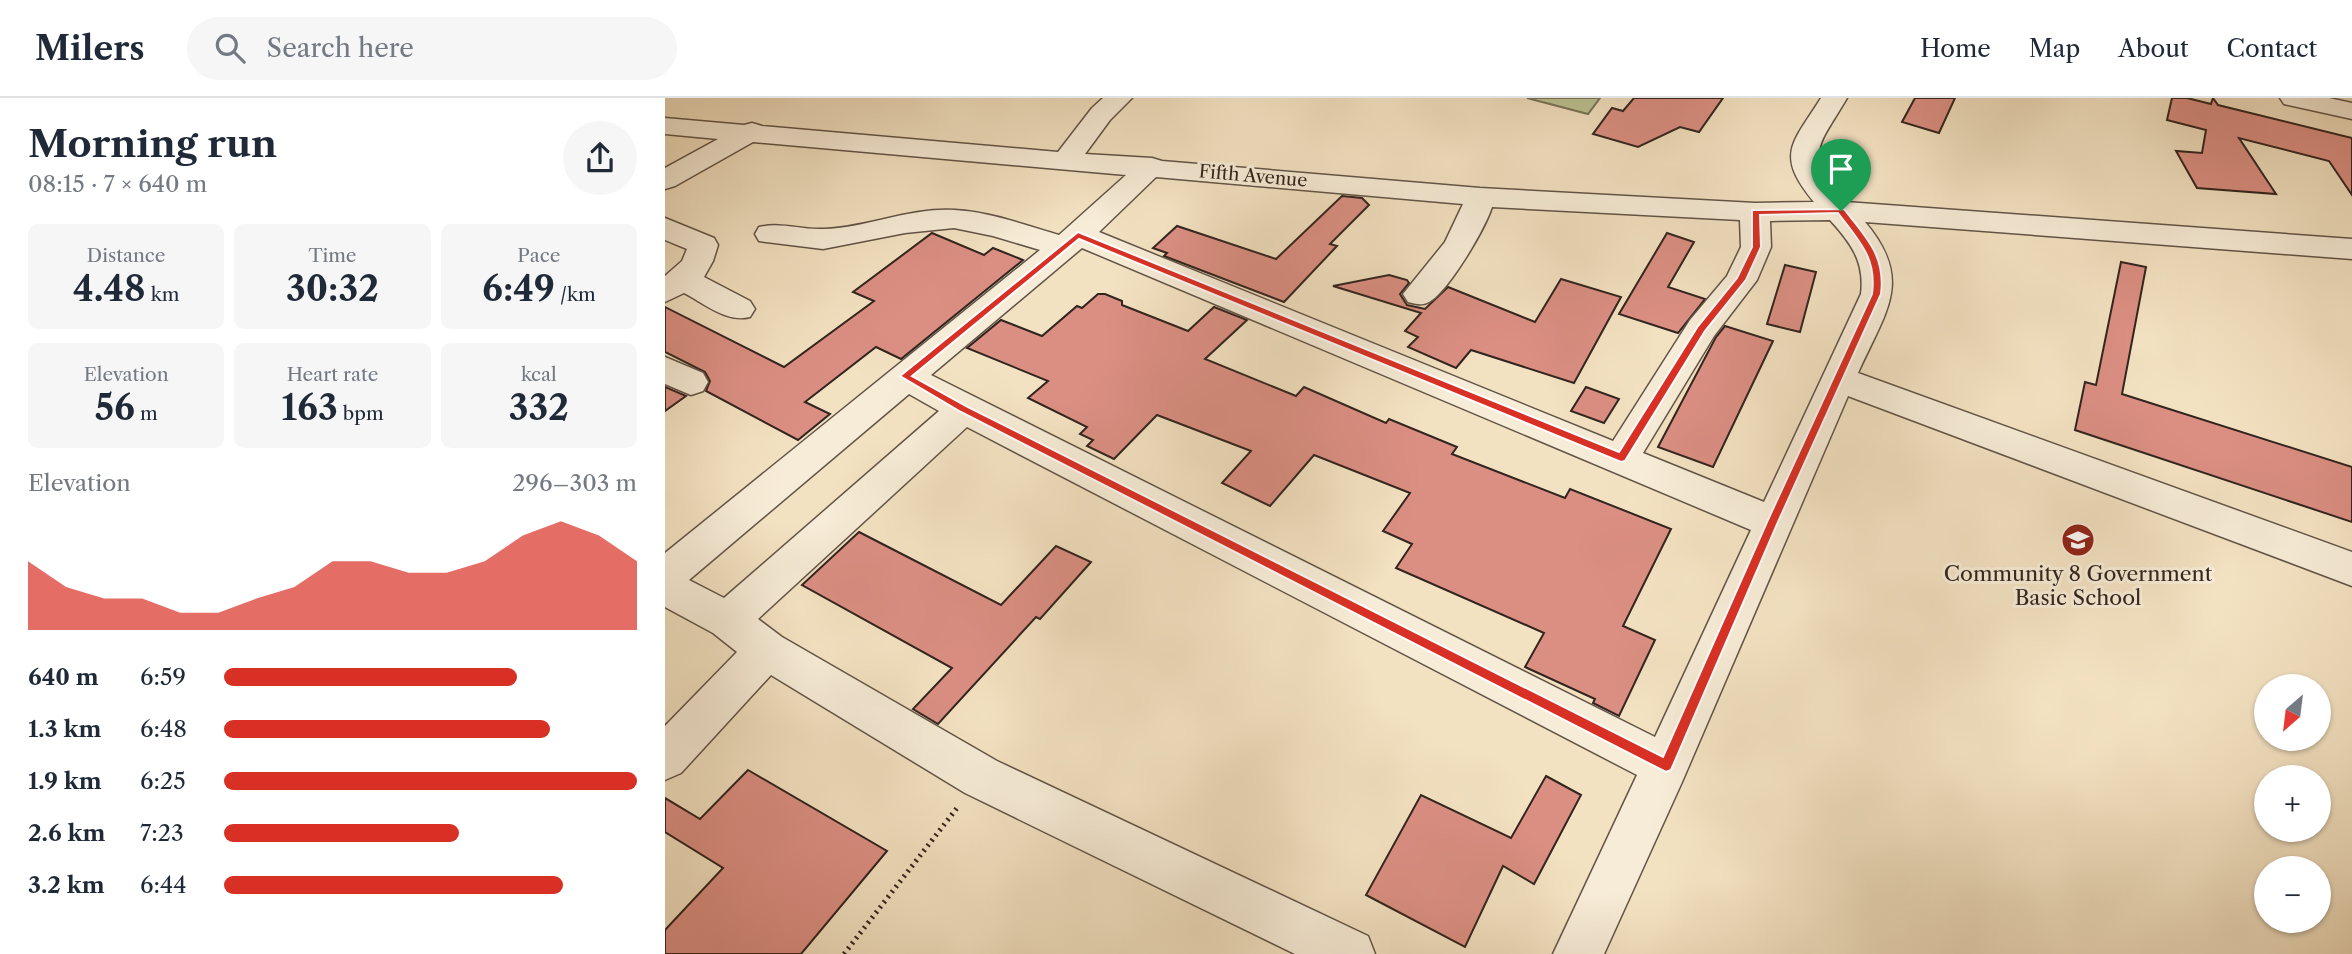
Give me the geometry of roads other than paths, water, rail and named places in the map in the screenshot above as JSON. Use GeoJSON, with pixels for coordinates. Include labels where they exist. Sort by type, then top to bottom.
{"type":"FeatureCollection","features":[{"type":"Feature","properties":{"kind":"street"},"geometry":{"type":"LineString","coordinates":[[1578,954],[1666,766],[1877,294],[1879,276],[1871,250],[1841,211],[1809,179],[1803,164],[1804,148],[1834,98]]}},
{"type":"Feature","properties":{"kind":"street"},"geometry":{"type":"LineString","coordinates":[[2293,98],[2352,111]]}},
{"type":"Feature","properties":{"kind":"street"},"geometry":{"type":"LineString","coordinates":[[1067,159],[1110,99]]}},
{"type":"Feature","properties":{"kind":"street","name":"Fifth Avenue"},"geometry":{"type":"LineString","coordinates":[[665,126],[752,131],[1480,197],[1755,212],[1841,211],[2352,249]]}},
{"type":"Feature","properties":{"kind":"street"},"geometry":{"type":"LineString","coordinates":[[665,180],[752,131]]}},
{"type":"Feature","properties":{"kind":"street"},"geometry":{"type":"LineString","coordinates":[[665,576],[1071,241],[1152,166]]}},
{"type":"Feature","properties":{"kind":"street"},"geometry":{"type":"LineString","coordinates":[[1419,294],[1456,251],[1473,222],[1480,197]]}},
{"type":"Feature","properties":{"kind":"street"},"geometry":{"type":"LineString","coordinates":[[1621,458],[1702,328],[1741,280],[1756,247],[1755,212]]}},
{"type":"Feature","properties":{"kind":"street"},"geometry":{"type":"LineString","coordinates":[[770,234],[823,239],[905,224],[954,219],[1071,241],[1621,458],[1773,522]]}},
{"type":"Feature","properties":{"kind":"street"},"geometry":{"type":"LineString","coordinates":[[665,228],[703,245],[699,261],[674,285],[739,309]]}},
{"type":"Feature","properties":{"kind":"street"},"geometry":{"type":"LineString","coordinates":[[905,376],[964,409],[1666,766]]}},
{"type":"Feature","properties":{"kind":"street"},"geometry":{"type":"LineString","coordinates":[[1838,379],[2352,569]]}},
{"type":"Feature","properties":{"kind":"street"},"geometry":{"type":"LineString","coordinates":[[728,620],[964,409]]}},
{"type":"Feature","properties":{"kind":"street"},"geometry":{"type":"LineString","coordinates":[[665,587],[728,620],[767,650],[981,777],[1350,954]]}},
{"type":"Feature","properties":{"kind":"street"},"geometry":{"type":"LineString","coordinates":[[665,758],[767,650]]}},
{"type":"Feature","properties":{"kind":"place","name":"Community 8 Government Basic School"},"geometry":{"type":"Point","coordinates":[2078,540]}}]}
